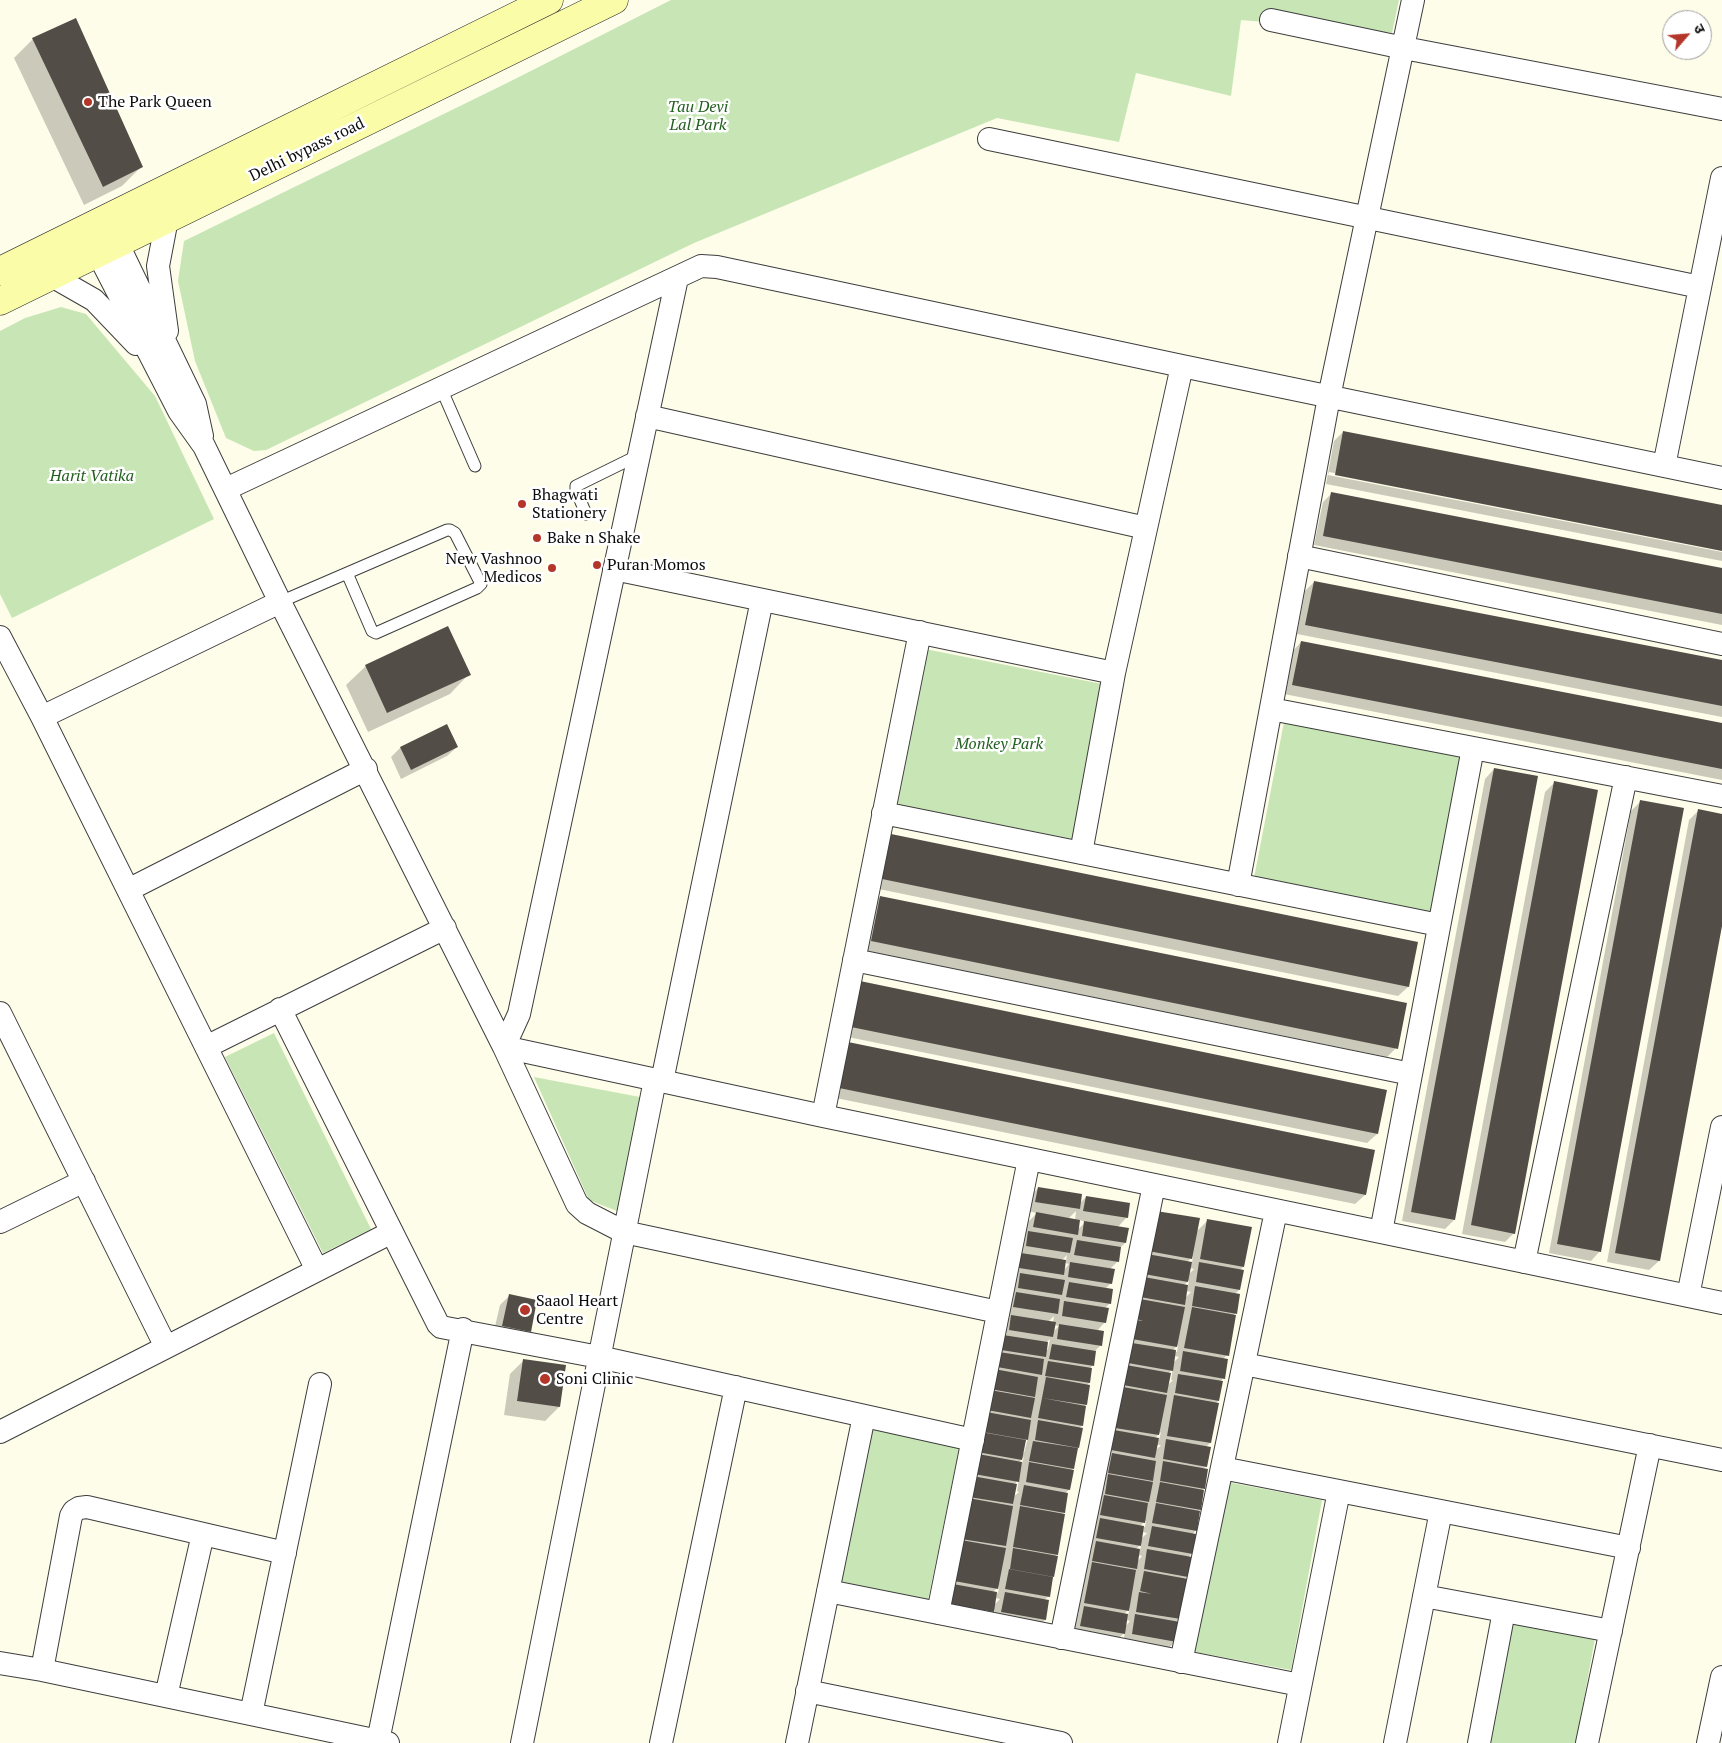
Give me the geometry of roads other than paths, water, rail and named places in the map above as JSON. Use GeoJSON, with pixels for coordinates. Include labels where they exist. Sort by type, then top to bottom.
{"type":"FeatureCollection","features":[{"type":"Feature","properties":{"kind":"main road","name":"Delhi bypass road"},"geometry":{"type":"LineString","coordinates":[[0,271],[549,0]]}},
{"type":"Feature","properties":{"kind":"main road","name":"Delhi bypass road"},"geometry":{"type":"LineString","coordinates":[[0,301],[614,0]]}},
{"type":"Feature","properties":{"kind":"street"},"geometry":{"type":"LineString","coordinates":[[1238,885],[1329,397],[1413,0]]}},
{"type":"Feature","properties":{"kind":"street"},"geometry":{"type":"LineString","coordinates":[[1271,20],[1404,48],[1722,108]]}},
{"type":"Feature","properties":{"kind":"street"},"geometry":{"type":"LineString","coordinates":[[989,139],[1700,287]]}},
{"type":"Feature","properties":{"kind":"street"},"geometry":{"type":"LineString","coordinates":[[1664,466],[1722,178]]}},
{"type":"Feature","properties":{"kind":"street"},"geometry":{"type":"LineString","coordinates":[[162,358],[158,266],[167,219]]}},
{"type":"Feature","properties":{"kind":"street"},"geometry":{"type":"LineString","coordinates":[[95,223],[162,358],[195,404],[204,446],[280,602],[366,769],[504,1047],[577,1204],[587,1213],[624,1232],[998,1312]]}},
{"type":"Feature","properties":{"kind":"street"},"geometry":{"type":"LineString","coordinates":[[226,489],[701,266],[717,267],[1722,478]]}},
{"type":"Feature","properties":{"kind":"street"},"geometry":{"type":"LineString","coordinates":[[52,276],[94,300],[162,358]]}},
{"type":"Feature","properties":{"kind":"street"},"geometry":{"type":"LineString","coordinates":[[504,1047],[518,1014],[677,278]]}},
{"type":"Feature","properties":{"kind":"street"},"geometry":{"type":"LineString","coordinates":[[1081,853],[1114,673],[1182,366]]}},
{"type":"Feature","properties":{"kind":"street"},"geometry":{"type":"LineString","coordinates":[[647,416],[1146,528]]}},
{"type":"Feature","properties":{"kind":"street"},"geometry":{"type":"LineString","coordinates":[[1300,556],[1722,644]]}},
{"type":"Feature","properties":{"kind":"street"},"geometry":{"type":"LineString","coordinates":[[614,569],[1114,673]]}},
{"type":"Feature","properties":{"kind":"street"},"geometry":{"type":"LineString","coordinates":[[522,1743],[624,1232],[762,600]]}},
{"type":"Feature","properties":{"kind":"street"},"geometry":{"type":"LineString","coordinates":[[42,717],[280,602]]}},
{"type":"Feature","properties":{"kind":"street"},"geometry":{"type":"LineString","coordinates":[[823,1116],[920,632]]}},
{"type":"Feature","properties":{"kind":"street"},"geometry":{"type":"LineString","coordinates":[[0,637],[42,717],[317,1270]]}},
{"type":"Feature","properties":{"kind":"street"},"geometry":{"type":"LineString","coordinates":[[1270,709],[1722,796]]}},
{"type":"Feature","properties":{"kind":"street"},"geometry":{"type":"LineString","coordinates":[[1381,1232],[1473,748]]}},
{"type":"Feature","properties":{"kind":"street"},"geometry":{"type":"LineString","coordinates":[[128,890],[366,769]]}},
{"type":"Feature","properties":{"kind":"street"},"geometry":{"type":"LineString","coordinates":[[1524,1262],[1626,777]]}},
{"type":"Feature","properties":{"kind":"street"},"geometry":{"type":"LineString","coordinates":[[883,813],[1439,926]]}},
{"type":"Feature","properties":{"kind":"street"},"geometry":{"type":"LineString","coordinates":[[206,1047],[445,928]]}},
{"type":"Feature","properties":{"kind":"street"},"geometry":{"type":"LineString","coordinates":[[854,960],[1411,1074]]}},
{"type":"Feature","properties":{"kind":"street"},"geometry":{"type":"LineString","coordinates":[[280,1010],[435,1320],[441,1326],[599,1357],[973,1440]]}},
{"type":"Feature","properties":{"kind":"street"},"geometry":{"type":"LineString","coordinates":[[0,1013],[166,1348]]}},
{"type":"Feature","properties":{"kind":"street"},"geometry":{"type":"LineString","coordinates":[[504,1047],[823,1116],[1722,1303]]}},
{"type":"Feature","properties":{"kind":"street"},"geometry":{"type":"LineString","coordinates":[[1688,1296],[1721,1140]]}},
{"type":"Feature","properties":{"kind":"street"},"geometry":{"type":"LineString","coordinates":[[938,1614],[1029,1159]]}},
{"type":"Feature","properties":{"kind":"street"},"geometry":{"type":"LineString","coordinates":[[0,1222],[84,1181]]}},
{"type":"Feature","properties":{"kind":"street"},"geometry":{"type":"LineString","coordinates":[[1061,1638],[1154,1185]]}},
{"type":"Feature","properties":{"kind":"street"},"geometry":{"type":"LineString","coordinates":[[1181,1662],[1276,1211]]}},
{"type":"Feature","properties":{"kind":"street"},"geometry":{"type":"LineString","coordinates":[[0,1432],[392,1232]]}},
{"type":"Feature","properties":{"kind":"street"},"geometry":{"type":"LineString","coordinates":[[0,1663],[42,1670],[383,1742],[463,1330]]}},
{"type":"Feature","properties":{"kind":"street"},"geometry":{"type":"LineString","coordinates":[[1244,1364],[1722,1460]]}},
{"type":"Feature","properties":{"kind":"street"},"geometry":{"type":"LineString","coordinates":[[251,1714],[320,1384]]}},
{"type":"Feature","properties":{"kind":"street"},"geometry":{"type":"LineString","coordinates":[[661,1743],[736,1387]]}},
{"type":"Feature","properties":{"kind":"street"},"geometry":{"type":"LineString","coordinates":[[796,1743],[864,1416]]}},
{"type":"Feature","properties":{"kind":"street"},"geometry":{"type":"LineString","coordinates":[[1587,1743],[1650,1445]]}},
{"type":"Feature","properties":{"kind":"street"},"geometry":{"type":"LineString","coordinates":[[1222,1468],[1628,1548]]}},
{"type":"Feature","properties":{"kind":"street"},"geometry":{"type":"LineString","coordinates":[[1289,1743],[1338,1491]]}},
{"type":"Feature","properties":{"kind":"street"},"geometry":{"type":"LineString","coordinates":[[42,1670],[71,1516],[79,1508],[86,1507],[284,1553]]}},
{"type":"Feature","properties":{"kind":"street"},"geometry":{"type":"LineString","coordinates":[[1395,1743],[1441,1511]]}},
{"type":"Feature","properties":{"kind":"street"},"geometry":{"type":"LineString","coordinates":[[166,1696],[203,1534]]}},
{"type":"Feature","properties":{"kind":"street"},"geometry":{"type":"LineString","coordinates":[[828,1592],[1300,1685]]}},
{"type":"Feature","properties":{"kind":"street"},"geometry":{"type":"LineString","coordinates":[[1424,1596],[1611,1630]]}},
{"type":"Feature","properties":{"kind":"street"},"geometry":{"type":"LineString","coordinates":[[1479,1743],[1504,1611]]}},
{"type":"Feature","properties":{"kind":"street"},"geometry":{"type":"LineString","coordinates":[[1708,1743],[1722,1677]]}},
{"type":"Feature","properties":{"kind":"street"},"geometry":{"type":"LineString","coordinates":[[807,1691],[1061,1743]]}},
{"type":"Feature","properties":{"kind":"lane"},"geometry":{"type":"LineString","coordinates":[[441,388],[475,466]]}},
{"type":"Feature","properties":{"kind":"lane"},"geometry":{"type":"LineString","coordinates":[[586,514],[576,486],[639,455]]}},
{"type":"Feature","properties":{"kind":"lane"},"geometry":{"type":"LineString","coordinates":[[280,602],[347,573],[450,530],[455,533],[480,584],[477,588],[376,633],[372,631],[347,573]]}},
{"type":"Feature","properties":{"kind":"place","name":"The Park Queen"},"geometry":{"type":"Point","coordinates":[88,102]}},
{"type":"Feature","properties":{"kind":"place","name":"Bhagwati Stationery"},"geometry":{"type":"Point","coordinates":[522,504]}},
{"type":"Feature","properties":{"kind":"place","name":"Bake n Shake"},"geometry":{"type":"Point","coordinates":[537,538]}},
{"type":"Feature","properties":{"kind":"place","name":"Puran Momos"},"geometry":{"type":"Point","coordinates":[597,565]}},
{"type":"Feature","properties":{"kind":"place","name":"New Vashnoo Medicos"},"geometry":{"type":"Point","coordinates":[552,568]}},
{"type":"Feature","properties":{"kind":"place","name":"Saaol Heart Centre"},"geometry":{"type":"Point","coordinates":[525,1310]}},
{"type":"Feature","properties":{"kind":"place","name":"Soni Clinic"},"geometry":{"type":"Point","coordinates":[545,1379]}},
{"type":"Feature","properties":{"kind":"park label","name":"Tau Devi Lal Park"},"geometry":{"type":"Point","coordinates":[698,116]}},
{"type":"Feature","properties":{"kind":"park label","name":"Harit Vatika"},"geometry":{"type":"Point","coordinates":[92,476]}},
{"type":"Feature","properties":{"kind":"park label","name":"Monkey Park"},"geometry":{"type":"Point","coordinates":[999,744]}}]}
